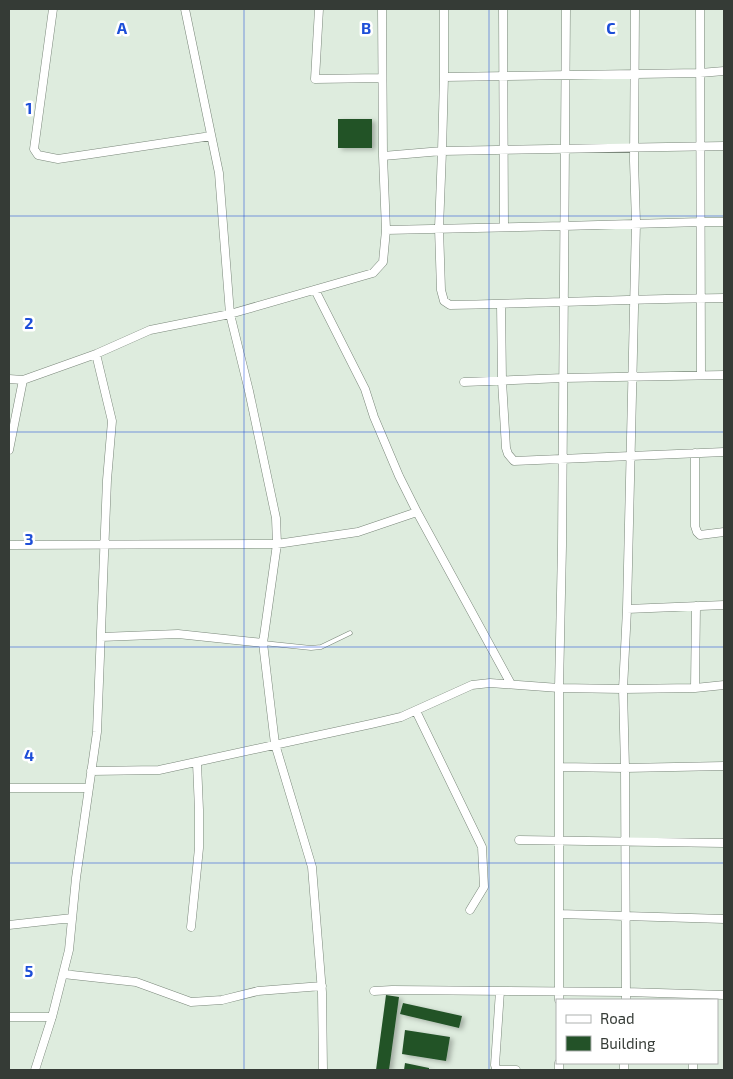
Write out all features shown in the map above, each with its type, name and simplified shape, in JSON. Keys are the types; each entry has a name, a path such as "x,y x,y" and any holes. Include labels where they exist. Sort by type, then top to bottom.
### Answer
{"street":[{"path":"54,9 35,132 34,148 38,155 58,159 212,136"},
{"path":"185,9 219,173 230,314 249,391 276,518 277,544 263,643 275,744 312,867 322,986 323,1070"},
{"path":"319,9 315,79 382,78"},
{"path":"9,379 23,380 96,354 150,330 230,314 373,273 383,262 386,230 383,156 382,9"},
{"path":"444,9 444,77 439,228 441,290 444,301 450,305 724,298"},
{"path":"503,9 504,227"},
{"path":"559,996 559,766 566,9"},
{"path":"626,996 623,689 636,223 634,148 635,9"},
{"path":"700,9 701,375"},
{"path":"444,77 700,74 724,72"},
{"path":"383,156 442,151 724,146"},
{"path":"386,230 724,222"},
{"path":"315,290 365,389 374,417 399,476 511,684"},
{"path":"500,304 506,448 514,461 724,452"},
{"path":"35,1070 52,1017 69,950 76,878 97,732 107,480 112,420 96,354"},
{"path":"464,382 724,375"},
{"path":"9,450 23,380"},
{"path":"695,454 695,526 697,532 700,535 724,532"},
{"path":"9,545 277,544 358,532 417,512"},
{"path":"626,609 724,605"},
{"path":"695,688 696,606"},
{"path":"101,637 178,634 263,643"},
{"path":"91,771 159,770 370,724 401,717 472,685 490,683 560,688 623,689 695,688 724,685"},
{"path":"416,711 482,847 484,887 470,910"},
{"path":"191,927 199,848 200,810 197,762"},
{"path":"559,766 625,768 724,766"},
{"path":"9,788 89,788"},
{"path":"518,840 724,843"},
{"path":"559,914 724,919"},
{"path":"9,925 72,918"},
{"path":"63,974 136,982 191,1002 222,1000 258,991 322,986"},
{"path":"374,991 500,991 559,996 693,997 724,995"},
{"path":"500,991 495,1065 499,1070 516,1070"},
{"path":"9,1017 52,1017"}],"lane":[{"path":"263,643 311,648 322,647 350,634"}],"building":[{"path":"338,119 372,119 372,148 338,148"},
{"path":"386,995 399,997 389,1070 376,1070"},
{"path":"403,1003 462,1016 459,1028 400,1014"},
{"path":"405,1030 450,1037 446,1061 402,1054"},
{"path":"405,1063 429,1068 429,1070 404,1070"}]}
